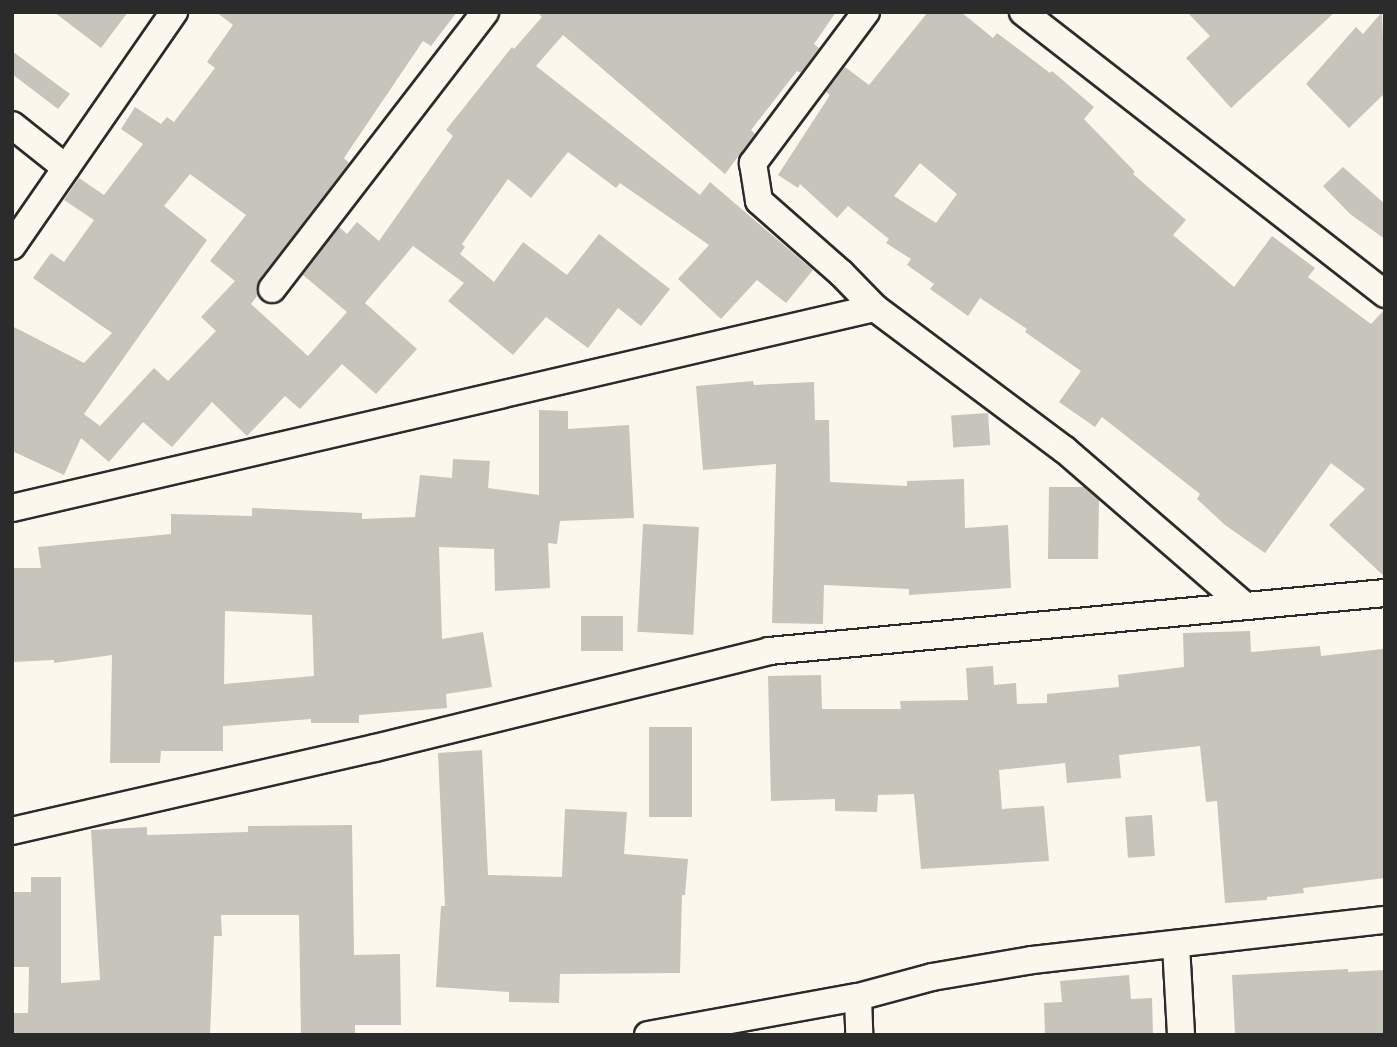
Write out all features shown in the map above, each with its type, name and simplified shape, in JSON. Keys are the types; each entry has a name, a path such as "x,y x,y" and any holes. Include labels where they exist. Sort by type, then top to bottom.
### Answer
{"street":[{"path":"12,246 174,12"},
{"path":"272,289 485,12"},
{"path":"866,12 752,163 759,201 841,273 875,307 1065,450 1244,605"},
{"path":"1023,12 1385,294"},
{"path":"12,125 66,168"},
{"path":"12,508 875,307"},
{"path":"12,831 375,748 769,651 1385,593"},
{"path":"649,1035 858,997 932,977 1032,960 1385,920"},
{"path":"1176,945 1181,1035"},
{"path":"858,997 859,1035"}],"building":[{"path":"54,12 128,12 101,48"},
{"path":"216,12 457,12 431,46 423,41 344,158 349,163 259,280 258,295 251,304 308,356 347,312 303,275 339,227 347,234 357,222 379,241 453,136 446,130 512,47 514,49 542,17 537,12 836,12 814,44 819,48 801,73 797,71 751,130 755,134 725,174 563,35 536,66 700,195 710,182 813,270 786,303 757,280 721,319 678,279 709,245 620,183 616,188 568,152 531,198 508,179 462,244 465,247 460,254 494,282 523,242 567,275 599,234 670,289 641,326 618,308 588,348 546,317 513,355 448,301 464,283 413,246 365,303 417,349 376,394 342,364 300,409 285,396 247,436 212,402 172,447 143,422 109,462 81,438 64,475 12,451 12,326 84,363 112,333 33,278 51,253 64,262 94,220 64,200 79,178 104,195 143,144 121,129 135,107 161,124 167,117 174,122 215,68 207,62 233,25","holes":["190,174 246,215 210,261 235,281 201,317 216,331 168,381 154,368 100,426 84,414 207,240 164,206"]},
{"path":"928,12 961,12 993,38 997,33 1050,73 1052,71 1094,107 1084,119 1135,172 1133,174 1186,220 1173,235 1234,287 1272,236 1315,268 1308,277 1371,324 1385,309 1385,577 1329,525 1365,489 1331,463 1265,553 1225,525 1197,499 1200,494 1102,417 1095,427 1059,402 1081,371 1025,332 1027,329 980,298 968,316 930,289 934,284 907,265 911,259 886,243 889,239 848,206 837,218 800,184 798,188 778,175 830,95 826,92 845,67 869,85","holes":["920,163 957,194 936,223 894,196"]},
{"path":"1187,12 1335,12 1231,108 1186,58 1210,36"},
{"path":"1382,12 1385,93 1349,128 1306,84 1356,27 1363,34"},
{"path":"12,51 70,94 58,109 12,74"},
{"path":"1343,167 1385,204 1385,239 1350,214 1323,186"},
{"path":"753,381 754,385 814,382 815,420 829,420 830,482 907,486 907,481 964,479 965,528 1008,525 1011,588 909,595 909,589 824,585 823,624 772,623 776,464 703,470 696,386"},
{"path":"539,410 568,411 568,429 629,425 634,518 560,521 557,544 548,543 550,588 495,591 494,549 439,547 442,639 483,632 492,687 446,694 447,708 359,715 359,723 311,723 311,719 223,726 223,751 161,751 160,763 110,763 112,655 54,663 54,660 12,662 12,568 41,568 38,547 171,534 171,514 252,516 252,508 362,513 362,519 415,517 420,475 452,478 453,459 490,461 488,488 539,495","holes":["225,611 312,615 314,676 224,684"]},
{"path":"988,413 990,445 953,448 951,416"},
{"path":"1049,487 1084,487 1099,500 1098,559 1048,559"},
{"path":"643,524 699,527 693,635 637,632"},
{"path":"581,616 623,616 623,651 581,651"},
{"path":"1250,631 1251,652 1320,646 1321,656 1383,649 1385,878 1303,888 1304,893 1267,897 1267,900 1225,903 1217,801 1206,802 1200,746 1119,755 1121,778 1067,783 1065,763 999,770 1002,809 1044,806 1049,861 921,869 914,794 878,795 877,812 835,811 835,799 771,801 768,676 821,675 822,709 901,709 900,701 968,700 966,668 993,666 994,685 1016,683 1017,704 1047,703 1047,694 1119,687 1118,675 1184,667 1183,633"},
{"path":"649,727 692,727 692,817 649,817"},
{"path":"482,750 488,875 562,877 565,809 627,812 624,854 688,859 685,895 682,895 680,973 560,974 559,1003 509,1002 509,992 436,987 441,906 445,906 438,753"},
{"path":"1152,815 1155,856 1128,858 1125,817"},
{"path":"352,825 354,955 400,954 401,1025 355,1025 355,1035 301,1035 299,915 221,915 222,936 214,936 210,1035 12,1035 12,1013 28,1013 29,967 12,967 12,892 31,892 31,877 61,877 61,983 100,980 91,830 147,827 147,835 248,832 248,826"},
{"path":"1348,969 1348,972 1385,970 1385,1035 1235,1035 1232,975"},
{"path":"1129,975 1131,999 1152,998 1153,1035 1045,1035 1044,1003 1062,1002 1060,981"}]}
